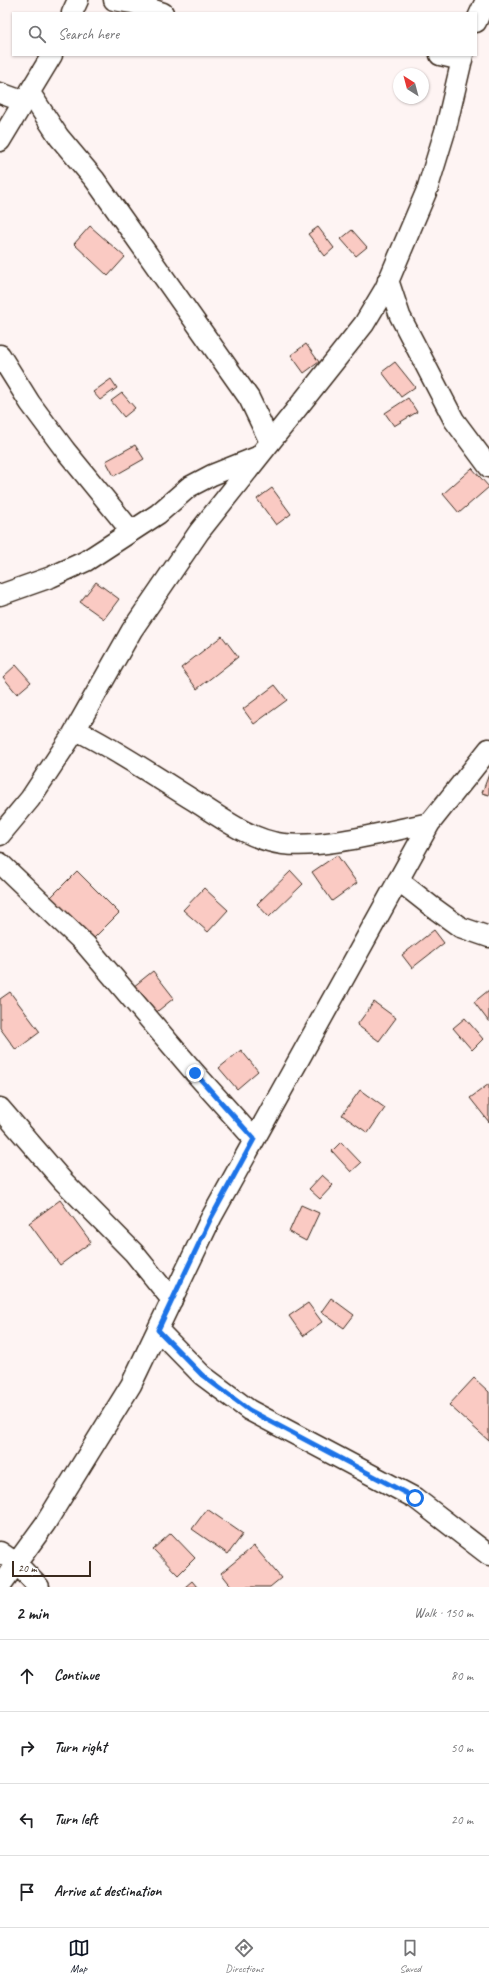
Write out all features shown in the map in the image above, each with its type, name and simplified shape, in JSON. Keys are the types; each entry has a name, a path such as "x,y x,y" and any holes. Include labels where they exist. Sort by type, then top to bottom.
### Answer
{"street":[{"path":"72,12 78,0"},
{"path":"114,0 133,3 160,12"},
{"path":"477,20 486,0"},
{"path":"0,141 51,56"},
{"path":"0,835 30,799 76,730 132,630 199,532 364,324 388,280 428,190 446,128 462,57 451,56"},
{"path":"0,93 28,97 95,180 170,284 249,398 264,449"},
{"path":"388,280 400,316 454,420 489,467"},
{"path":"0,356 30,403 65,450 131,532"},
{"path":"0,595 52,578 86,561 158,514 189,487 264,449"},
{"path":"76,730 110,747 215,814 263,839 283,844 326,844 430,823"},
{"path":"0,1586 45,1524 131,1385 211,1218 430,823 489,749"},
{"path":"0,863 86,945 195,1073 254,1139"},
{"path":"398,880 460,927 489,937"},
{"path":"0,1108 63,1181 134,1253 172,1300"},
{"path":"158,1330 202,1375 249,1410 415,1498 489,1555"},
{"path":"0,1552 16,1563 39,1587"}],"building":[{"path":"90,226 125,257 108,276 74,244"},
{"path":"318,227 334,248 325,256 308,234"},
{"path":"352,230 367,247 356,256 341,239"},
{"path":"306,344 319,362 304,373 291,355"},
{"path":"395,362 415,387 401,397 382,372"},
{"path":"111,379 117,388 100,400 93,392"},
{"path":"122,393 135,408 124,417 111,401"},
{"path":"408,398 417,412 394,426 385,413"},
{"path":"135,445 144,459 114,476 106,461"},
{"path":"472,468 489,487 459,513 443,494"},
{"path":"272,488 291,514 276,525 257,499"},
{"path":"96,582 119,599 104,619 80,602"},
{"path":"222,636 238,657 197,689 181,668"},
{"path":"16,665 31,682 17,694 3,677"},
{"path":"275,685 287,700 254,724 243,709"},
{"path":"489,774 489,795 482,793"},
{"path":"337,855 357,883 332,901 312,872"},
{"path":"77,871 119,913 93,939 51,897"},
{"path":"291,871 303,884 269,917 257,904"},
{"path":"204,888 228,910 208,932 183,910"},
{"path":"434,930 444,943 412,968 402,955"},
{"path":"153,971 174,998 154,1014 133,987"},
{"path":"489,990 489,1022 474,1002"},
{"path":"10,992 40,1032 16,1050 0,1028 0,999"},
{"path":"374,1002 396,1018 379,1041 357,1025"},
{"path":"465,1018 483,1039 472,1050 453,1028"},
{"path":"241,1050 258,1071 237,1089 219,1068"},
{"path":"489,1084 489,1122 470,1098"},
{"path":"360,1090 385,1108 368,1133 342,1115"},
{"path":"341,1142 361,1163 351,1172 332,1151"},
{"path":"322,1175 333,1185 320,1199 309,1189"},
{"path":"60,1200 91,1242 60,1265 29,1223"},
{"path":"301,1205 319,1213 306,1241 289,1232"},
{"path":"331,1298 354,1315 344,1328 321,1312"},
{"path":"308,1303 322,1322 303,1336 289,1316"},
{"path":"474,1378 489,1392 489,1441 449,1405"},
{"path":"207,1509 243,1534 228,1554 192,1529"},
{"path":"171,1533 195,1558 178,1575 153,1549"},
{"path":"254,1546 281,1578 270,1587 232,1587 221,1573"},
{"path":"192,1581 197,1587 185,1587"}],"route":[{"path":"195,1073 254,1139 211,1218 158,1330 202,1375 249,1410 415,1498"}]}
